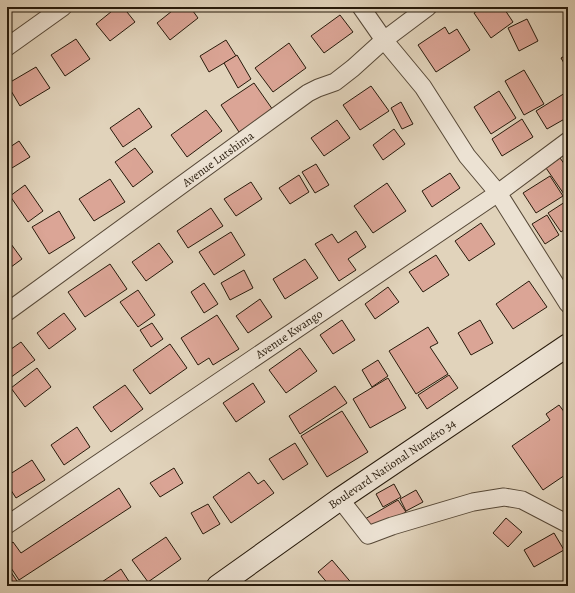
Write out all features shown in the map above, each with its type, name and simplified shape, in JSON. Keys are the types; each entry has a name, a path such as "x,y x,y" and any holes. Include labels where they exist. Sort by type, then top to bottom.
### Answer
{"main road":[{"name":"Boulevard National Numéro 34","path":"218,586 340,499 568,345"}],"street":[{"path":"7,47 63,7"},
{"path":"361,7 384,40 424,87 467,156 498,193 568,304"},
{"name":"Avenue Lutshima","path":"7,312 308,93 335,82 354,68 384,40 428,7"},
{"name":"Avenue Kwango","path":"7,525 498,193 568,141"},
{"path":"340,499 368,535 392,526 472,502 504,497 522,500 568,524"}],"building":[{"path":"117,7 123,7 135,22 110,41 96,24"},
{"path":"177,7 190,7 198,18 170,40 157,23"},
{"path":"483,7 503,7 513,22 491,38 474,13"},
{"path":"340,15 353,32 324,53 311,36"},
{"path":"527,19 538,41 519,51 508,28"},
{"path":"445,27 449,34 457,29 470,50 436,72 418,45"},
{"path":"76,39 90,59 65,76 51,55"},
{"path":"226,40 236,56 209,72 200,56"},
{"path":"289,43 306,68 273,92 255,68"},
{"path":"568,54 568,70 561,58"},
{"path":"237,55 251,79 238,88 224,63"},
{"path":"36,67 50,88 20,106 7,84"},
{"path":"524,70 544,104 524,115 505,81"},
{"path":"254,83 273,110 239,132 221,105"},
{"path":"371,86 389,111 360,130 343,105"},
{"path":"499,91 516,118 491,134 474,107"},
{"path":"565,93 568,98 568,117 547,129 536,111"},
{"path":"401,102 413,124 402,129 391,108"},
{"path":"139,108 152,127 123,147 110,128"},
{"path":"206,110 222,131 187,157 171,135"},
{"path":"522,119 533,137 502,156 492,139"},
{"path":"337,120 350,138 324,156 311,138"},
{"path":"394,129 405,144 383,160 373,145"},
{"path":"19,141 30,157 7,171 7,149"},
{"path":"135,148 153,172 133,187 115,162"},
{"path":"560,158 568,169 568,200 546,168"},
{"path":"316,164 329,185 315,193 302,172"},
{"path":"450,173 460,188 432,207 422,191"},
{"path":"299,175 309,192 290,204 279,188"},
{"path":"550,176 563,196 536,213 523,193"},
{"path":"110,179 125,202 94,221 79,199"},
{"path":"251,182 262,199 236,216 224,199"},
{"path":"387,183 406,211 373,233 354,206"},
{"path":"25,185 43,211 28,222 10,196"},
{"path":"568,200 568,227 561,232 548,213"},
{"path":"211,208 223,226 188,248 177,231"},
{"path":"59,211 75,238 49,254 32,227"},
{"path":"547,215 559,235 545,244 532,224"},
{"path":"481,223 495,244 469,261 455,241"},
{"path":"356,231 366,247 348,259 356,270 339,281 315,244 332,234 338,243"},
{"path":"231,232 245,255 214,275 199,252"},
{"path":"159,243 173,262 146,281 132,262"},
{"path":"11,244 22,259 7,270 7,247"},
{"path":"436,255 449,275 423,292 409,272"},
{"path":"305,259 318,278 285,299 273,279"},
{"path":"110,264 127,289 85,317 68,292"},
{"path":"244,270 253,288 230,300 221,283"},
{"path":"529,281 547,307 513,329 496,304"},
{"path":"204,283 218,304 204,313 191,292"},
{"path":"388,287 399,302 375,319 365,304"},
{"path":"138,290 155,315 138,327 120,302"},
{"path":"260,299 272,317 248,333 236,316"},
{"path":"64,313 76,329 49,349 37,333"},
{"path":"217,315 239,349 213,365 209,358 198,365 181,338"},
{"path":"342,320 355,340 333,354 320,335"},
{"path":"480,320 493,343 471,355 458,333"},
{"path":"152,323 163,339 151,347 140,330"},
{"path":"428,327 438,343 430,347 448,374 416,394 389,351"},
{"path":"21,342 35,360 7,380 7,352"},
{"path":"170,344 187,368 150,394 133,370"},
{"path":"300,348 317,371 286,393 269,370"},
{"path":"378,360 388,376 372,387 362,370"},
{"path":"37,368 51,387 25,407 11,388"},
{"path":"449,375 458,388 427,409 418,395"},
{"path":"388,378 406,408 370,428 353,399"},
{"path":"253,383 265,402 236,422 223,403"},
{"path":"125,385 143,409 111,432 93,407"},
{"path":"335,386 347,403 300,434 289,416"},
{"path":"559,405 568,417 568,454 564,457 568,463 568,473 543,490 512,446 550,420 546,414"},
{"path":"342,411 368,452 327,477 301,436"},
{"path":"77,427 90,447 64,465 51,445"},
{"path":"295,443 308,464 283,480 269,459"},
{"path":"32,460 45,480 16,498 7,484 7,476"},
{"path":"174,468 183,483 160,497 150,483"},
{"path":"249,472 258,484 264,480 274,493 231,523 213,497"},
{"path":"394,484 401,497 383,507 376,494"},
{"path":"119,488 131,507 19,580 7,562 7,546 13,542 21,553"},
{"path":"416,490 423,502 406,511 400,499"},
{"path":"398,500 406,512 372,531 365,519"},
{"path":"208,504 220,524 203,534 191,513"},
{"path":"506,518 522,532 508,547 493,533"},
{"path":"554,533 564,550 534,567 524,550"},
{"path":"166,537 181,559 148,582 132,560"},
{"path":"332,560 354,586 330,586 318,572"},
{"path":"7,566 19,584 16,586 7,586"},
{"path":"121,569 132,586 96,586"}]}
